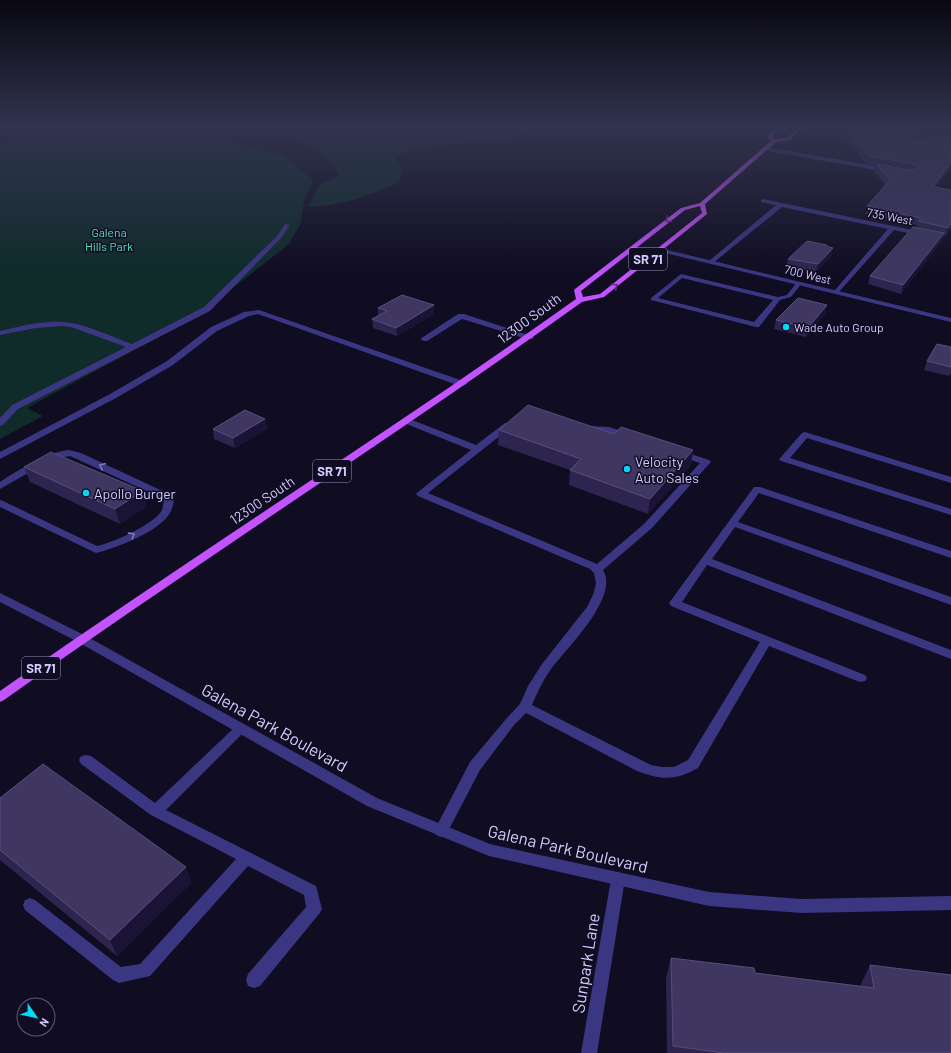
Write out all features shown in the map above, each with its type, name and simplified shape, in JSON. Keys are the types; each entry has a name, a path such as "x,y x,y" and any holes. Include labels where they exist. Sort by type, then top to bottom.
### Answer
{"main road":[{"name":"12300 South","path":"580,300 577,290 683,209 702,204 733,177"},
{"name":"12300 South","path":"0,697 82,639 463,384 580,300 602,296 705,212 702,204"}],"street":[{"name":"735 West","path":"763,201 928,235"},
{"path":"711,262 780,205"},
{"path":"0,423 15,407 206,309 221,296 279,237 287,225"},
{"path":"836,292 892,228"},
{"name":"700 West","path":"659,250 951,320"},
{"path":"778,299 756,325 653,299 681,276 778,299 789,296 799,283"},
{"path":"0,456 113,396 170,363 214,329 248,314 259,312 463,384"},
{"path":"424,339 460,316 530,337"},
{"path":"0,332 47,324 64,324 72,325 132,347"},
{"path":"407,421 477,449"},
{"path":"441,831 475,766 510,722 525,707 535,683 590,613 596,602 602,582 600,573 594,567 421,494 513,421"},
{"path":"576,429 609,430 638,439"},
{"path":"951,480 805,435 784,459 951,512"},
{"path":"597,570 648,526 706,462 668,449"},
{"path":"0,486 34,466 63,453 78,455 166,496 169,502 166,512 154,522 110,547 96,550 0,503"},
{"path":"861,678 675,603 757,490 951,555"},
{"path":"732,523 951,601"},
{"path":"706,561 951,655"},
{"name":"Galena Park Boulevard","path":"0,596 82,639 372,802 489,850 710,899 801,906 951,903"},
{"path":"525,707 642,767 657,773 682,771 693,764 767,640"},
{"path":"156,811 240,729"},
{"path":"86,760 156,811 311,891 314,909 254,980"},
{"path":"30,905 119,975 144,971 247,857"},
{"name":"Sunpark Lane","path":"589,1053 618,879"}],"green space":[{"name":"Galena Hills Park","path":"0,177 310,177 313,180 304,202 300,225 288,245 233,288 209,310 27,408 43,416 0,439"},
{"path":"337,177 400,177 399,182 377,192 332,205 308,207 320,184"}],"building":[{"path":"887,177 940,177 933,187 951,190 951,224 948,228 918,221 921,218 867,206 890,180"},
{"path":"913,227 944,233 903,285 870,276"},
{"path":"807,241 827,245 826,246 833,248 818,264 788,259"},
{"path":"402,295 434,305 396,328 372,319 387,311 378,308"},
{"path":"798,298 827,305 808,328 776,320"},
{"path":"937,344 951,347 951,367 927,361"},
{"name":"Velocity Auto Sales","path":"528,405 614,434 621,427 693,450 650,499 570,470 581,459 499,430"},
{"path":"245,410 265,419 233,438 213,429"},
{"path":"51,452 143,491 115,509 24,467"},
{"path":"43,764 186,867 110,940 0,850 0,798"},
{"path":"671,958 754,968 755,973 874,988 870,965 951,975 951,1053 724,1053 673,1046"}],"place":[{"name":"Wade Auto Group","path":"786,327"},
{"name":"Velocity Auto Sales","path":"627,469"},
{"name":"Apollo Burger","path":"86,493"}]}
